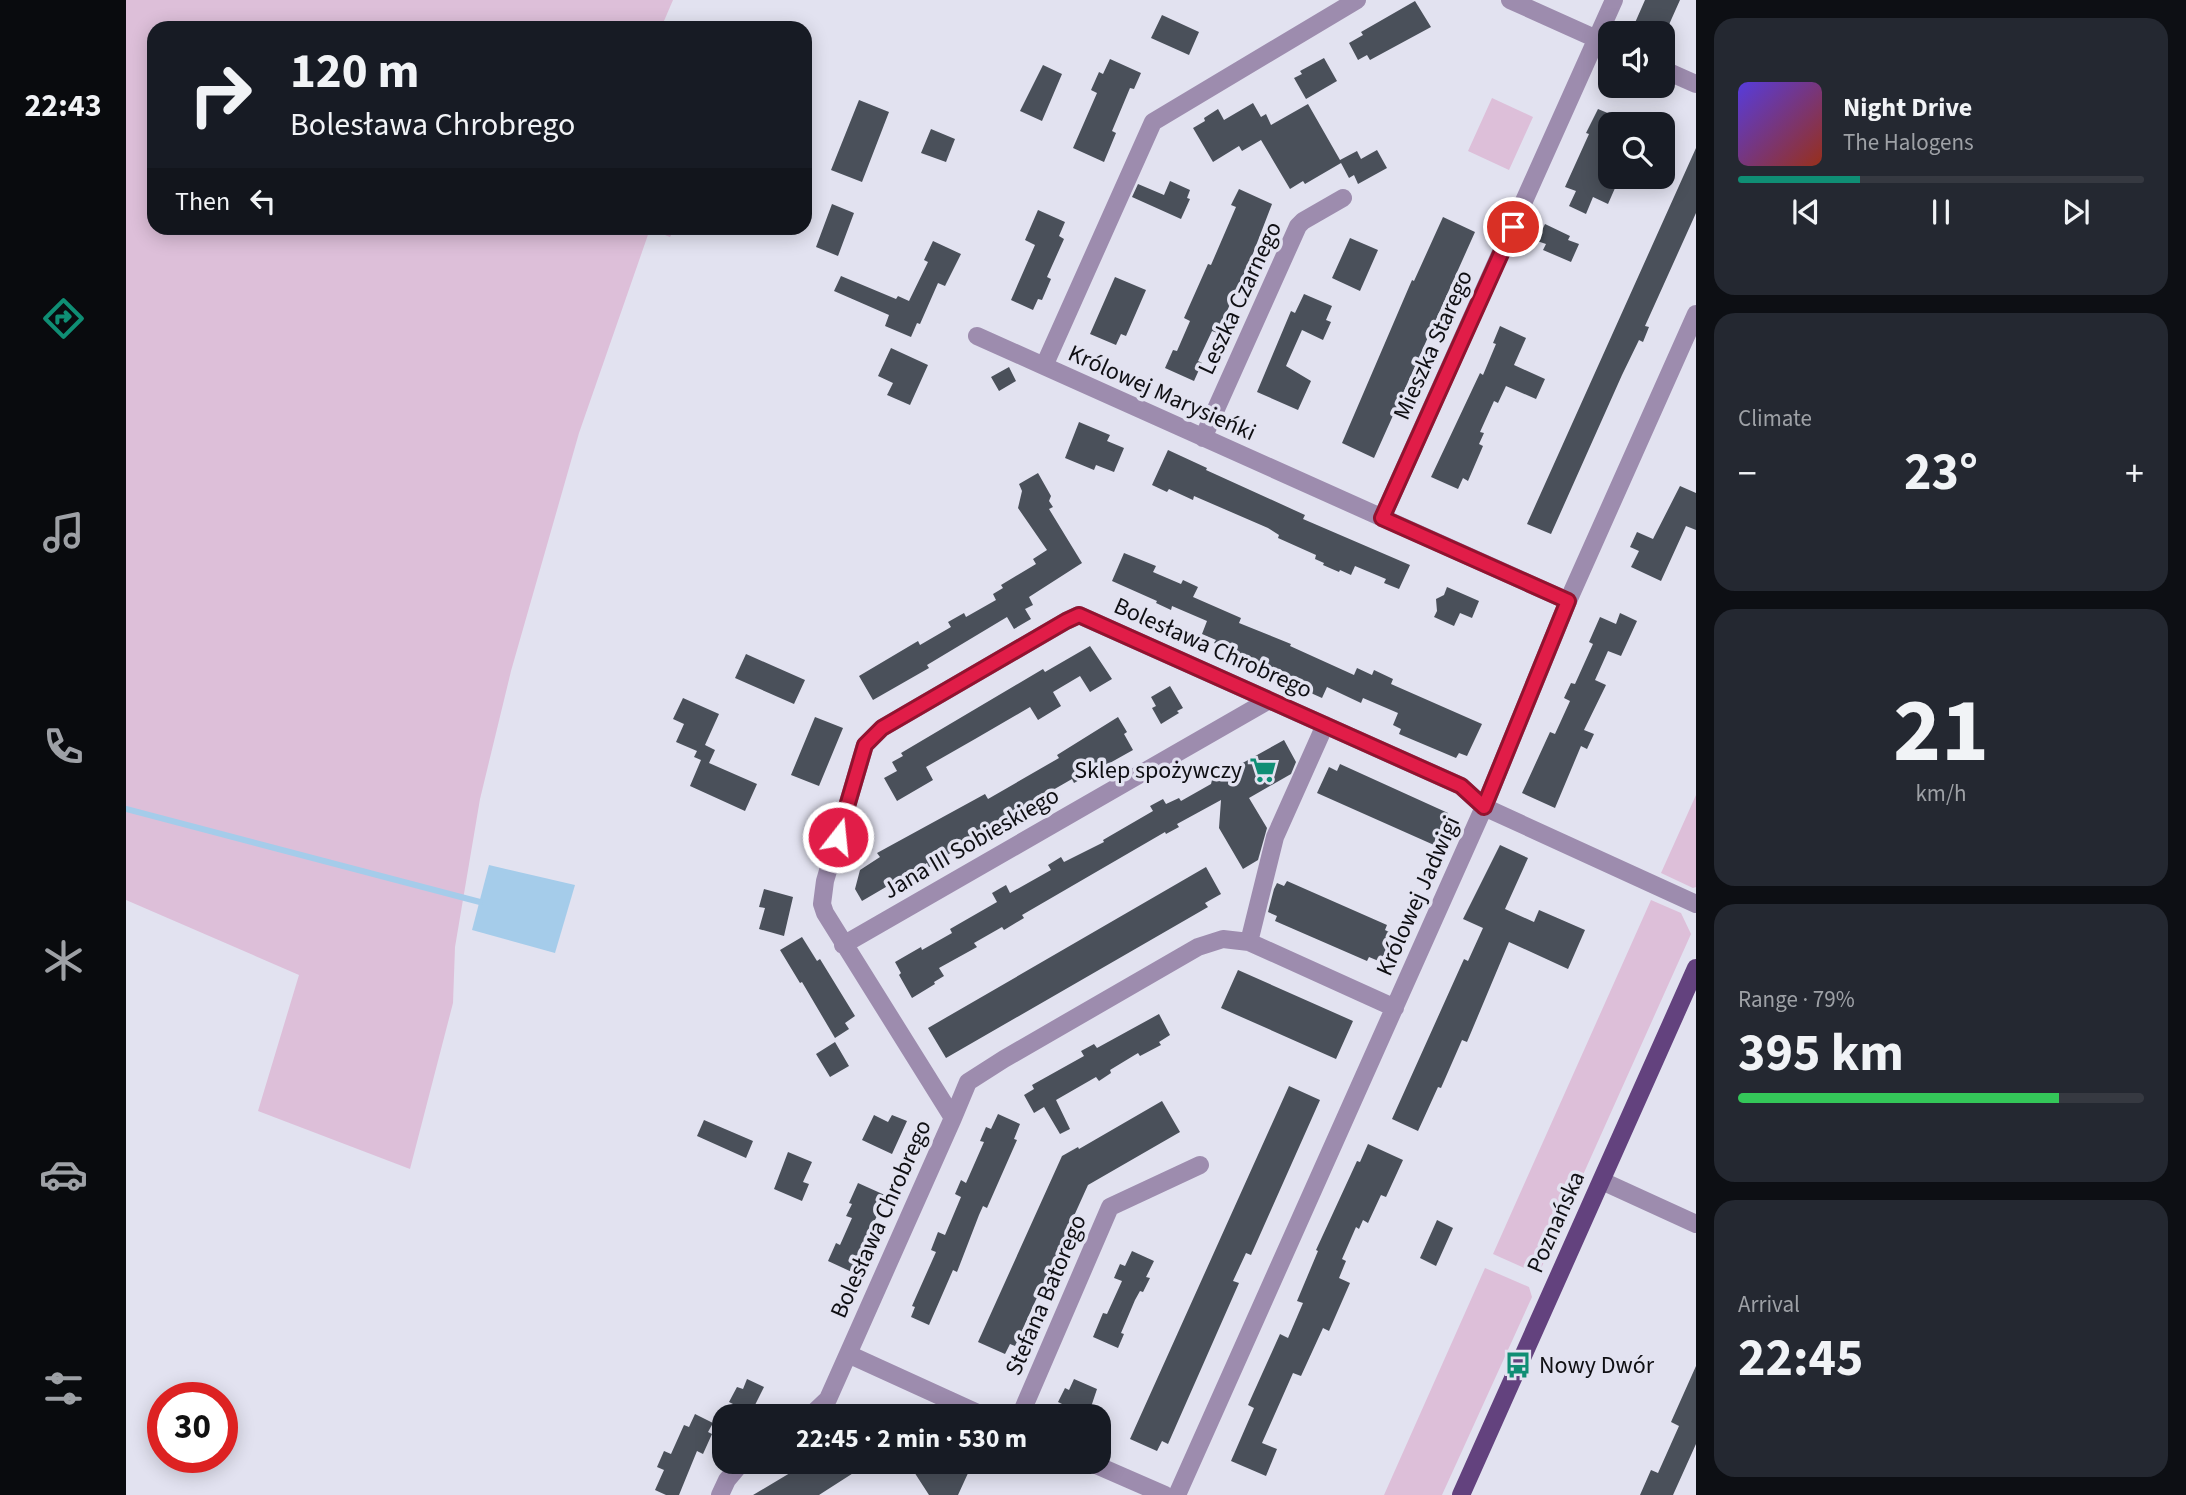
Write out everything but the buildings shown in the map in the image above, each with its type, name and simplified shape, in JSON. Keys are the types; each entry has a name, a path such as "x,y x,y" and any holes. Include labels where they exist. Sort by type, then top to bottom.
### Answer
{"main road":[{"name":"Poznańska","path":"1461,1495 1696,968"}],"street":[{"name":"Królowej Marysieńki","path":"1357,0 1153,122 1044,366 1568,601"},
{"path":"1510,0 1598,40"},
{"name":"Mieszka Starego","path":"1608,21 1614,0"},
{"name":"Mieszka Starego","path":"1382,518 1598,53"},
{"path":"1675,75 1696,84"},
{"name":"Leszka Czarnego","path":"1203,438 1298,226 1343,198"},
{"name":"Królowej Jadwigi","path":"1177,1495 1484,807 1568,601 1696,314"},
{"path":"977,336 1044,366"},
{"name":"Bolesława Chrobrego","path":"823,1404 828,1399 953,1118 844,945 822,904 825,881 865,745 882,728 1066,621 1079,615 1461,786 1484,807 1696,904"},
{"name":"Jana III Sobieskiego","path":"844,945 1269,700"},
{"path":"1248,942 1275,837 1325,725"},
{"path":"953,1118 968,1082 1198,947 1223,939 1248,942 1395,1008"},
{"name":"Stefana Batorego","path":"1025,1404 1110,1207 1200,1165"},
{"path":"1602,1181 1696,1224"},
{"path":"848,1354 958,1404"},
{"path":"1111,1471 1165,1495"},
{"path":"720,1495 732,1474"}],"shaded area":[{"path":"126,0 673,0 664,21 147,21 147,235 648,235 579,433 511,671 480,799 455,947 453,1003 410,1169 258,1111 299,975 126,900"},
{"path":"1492,98 1533,117 1509,170 1468,151"},
{"path":"1696,795 1696,887 1693,888 1661,873"},
{"path":"1651,900 1681,913 1691,934 1539,1273 1531,1271 1493,1254"},
{"path":"1485,1268 1529,1287 1532,1297 1442,1495 1384,1495"}],"water":[{"path":"489,865 575,885 555,953 472,930"}],"waterway":[{"path":"126,809 480,902"}],"place":[{"name":"Sklep spożywczy","path":"1263,770"},
{"name":"Nowy Dwór","path":"1518,1365"}],"route":[{"path":"838,837 865,745 873,736 882,728 1079,615 1461,786 1484,807 1568,601 1382,518 1513,227"}]}
